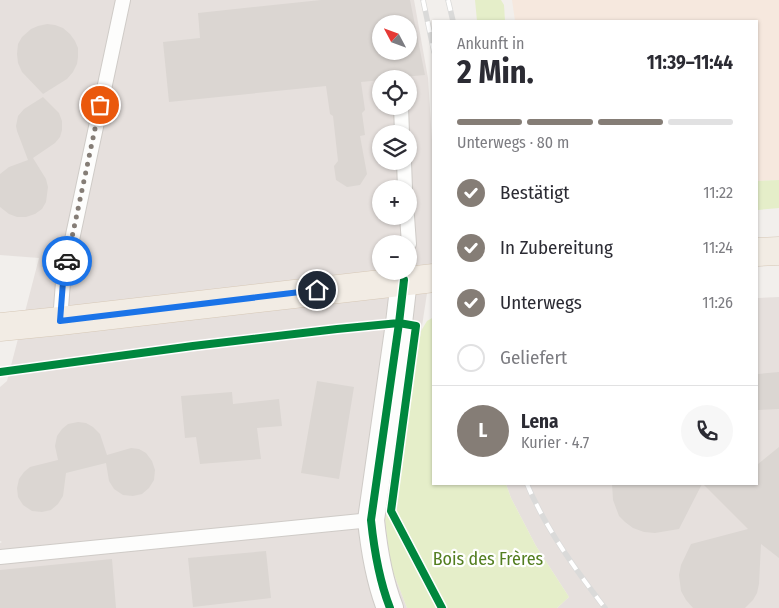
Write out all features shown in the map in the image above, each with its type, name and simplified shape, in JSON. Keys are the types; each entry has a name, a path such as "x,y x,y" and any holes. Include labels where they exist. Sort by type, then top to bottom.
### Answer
{"main road":[{"path":"758,252 779,251"},
{"path":"417,279 432,278"},
{"path":"0,327 404,280"}],"street":[{"path":"390,608 374,548 371,520 404,280"}],"lane":[{"path":"60,321 63,282 123,0"},
{"path":"0,557 371,520"}],"shaded area":[{"path":"0,0 414,0 417,15 372,15 372,60 418,60 418,22 428,78 432,141 432,261 399,475 385,519 390,564 407,608 0,608 0,543 2,542 0,541 0,387 7,381 39,258 0,255"},
{"path":"512,0 779,0 779,180 758,181 758,20 515,20"},
{"path":"779,297 779,608 557,608 569,597 536,546 511,498 506,485 758,485 758,298"}],"green space":[{"path":"475,0 501,0 504,5 505,20 477,20"},
{"path":"779,180 779,208 758,210 758,181"},
{"name":"Bois des Frères","path":"432,318 432,485 506,485 511,498 536,546 569,597 557,608 407,608 390,564 385,519 399,475 421,331 427,321"}],"building":[{"path":"321,0 410,0 413,15 372,15 372,60 418,60 418,40 425,75 417,76 417,70 372,70 372,81 361,82 365,110 362,113 365,135 360,136 367,174 360,185 347,187 336,180 334,166 338,161 333,116 330,114 326,86 169,102 163,42 200,38 198,13"},
{"path":"47,24 63,28 70,34 78,48 78,57 73,72 67,79 43,94 22,72 17,54 18,44 22,37 31,29"},
{"path":"43,97 59,113 62,121 62,130 60,137 55,143 33,158 46,179 48,187 46,202 42,209 35,214 17,217 0,207 0,174 9,167 28,160 17,131 18,116 24,109"},
{"path":"779,372 779,409 758,410 758,374"},
{"path":"317,381 354,387 339,479 301,473"},
{"path":"232,392 233,404 279,399 282,426 257,428 261,459 200,464 196,437 185,438 181,396"},
{"path":"86,423 100,434 107,455 131,448 139,449 146,453 152,461 155,470 154,480 142,494 133,496 123,495 114,489 109,481 106,463 66,473 63,496 58,504 51,510 42,512 32,511 23,505 18,497 19,479 30,467 58,460 55,446 57,436 68,424"},
{"path":"779,447 779,558 761,544 757,593 745,608 693,608 681,591 679,575 681,565 691,544 748,529 704,485 758,485 758,464"},
{"path":"612,485 701,485 679,529 655,533 633,528 619,516 613,500"},
{"path":"266,551 271,598 193,607 188,558"},
{"path":"112,559 116,608 0,608 0,570"}],"railway":[{"path":"423,0 432,43"},
{"path":"448,0 453,20"},
{"path":"527,485 543,517 562,548 605,608"}],"cycle path":[{"path":"390,608 378,564 371,520 404,280"},
{"path":"0,372 337,329 399,323 416,326 391,511 442,608"}],"way so far":[{"path":"67,261 100,105"}],"route":[{"path":"67,261 63,282 60,321 317,290"}]}
